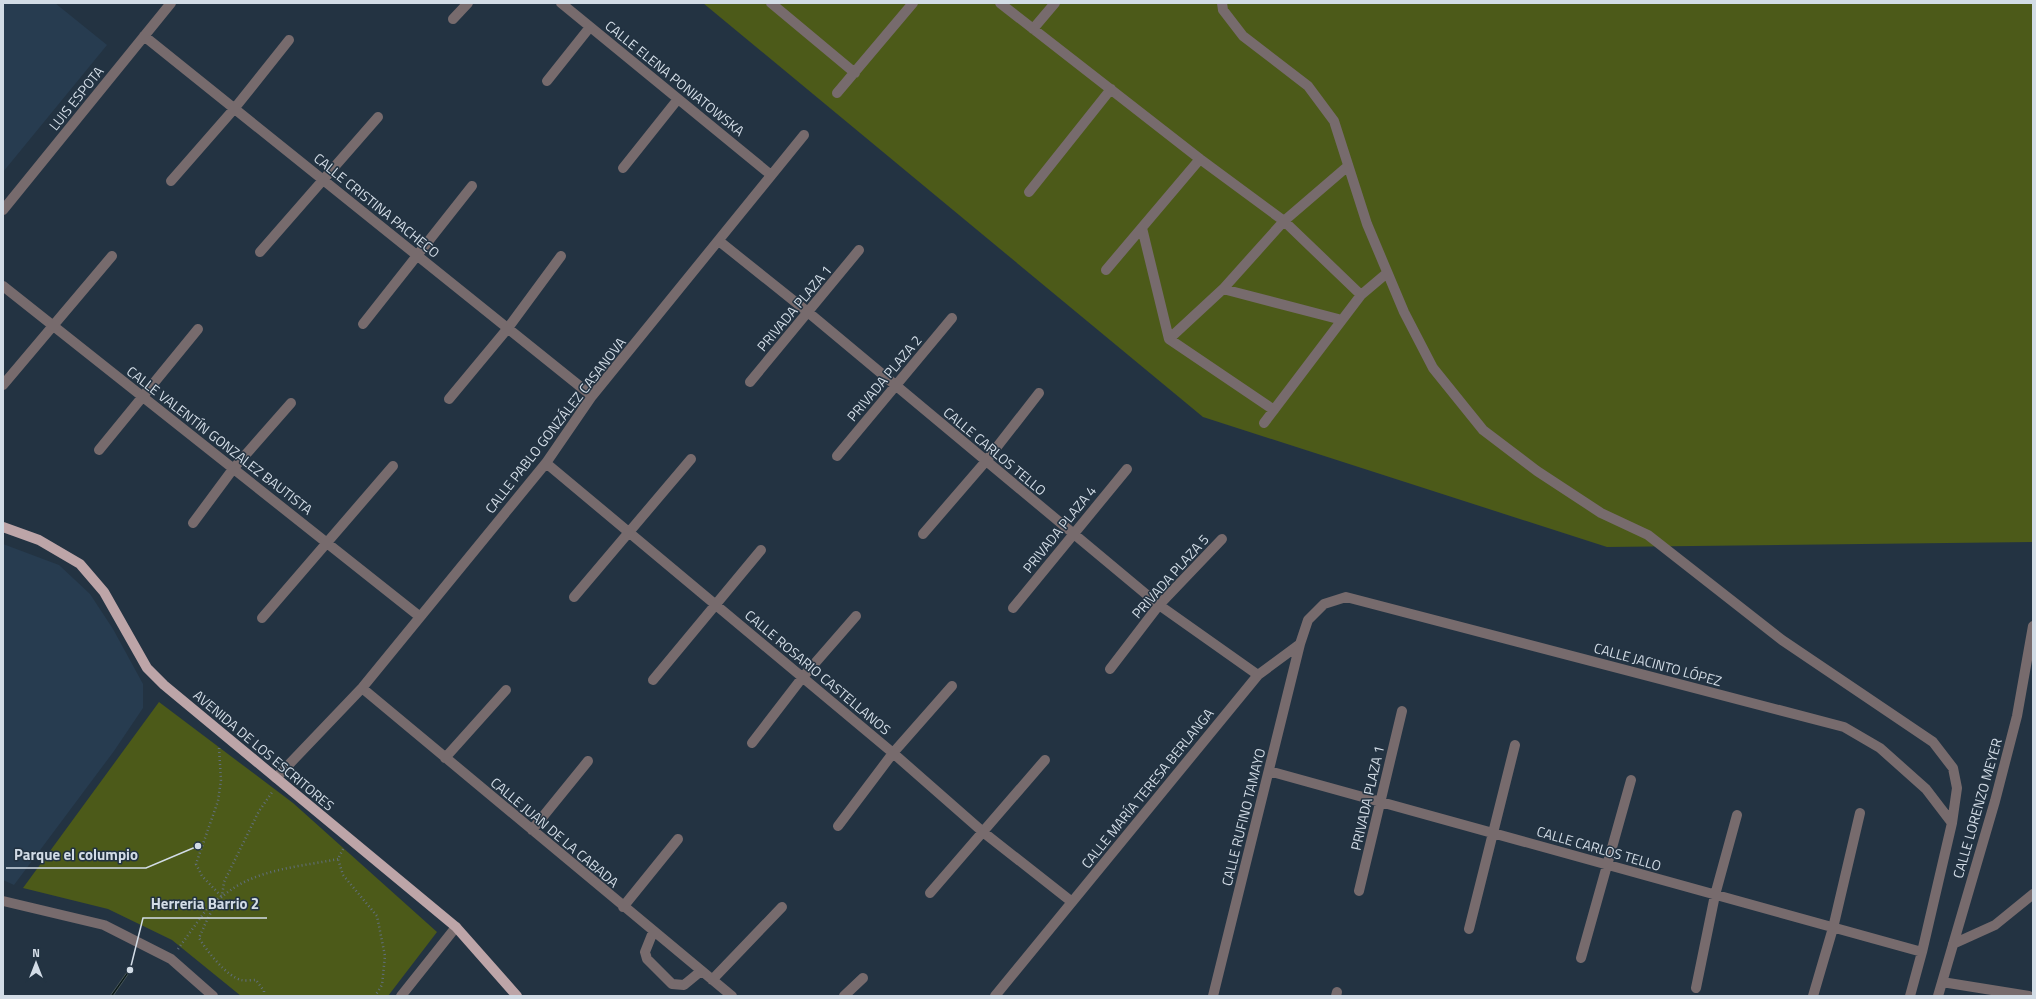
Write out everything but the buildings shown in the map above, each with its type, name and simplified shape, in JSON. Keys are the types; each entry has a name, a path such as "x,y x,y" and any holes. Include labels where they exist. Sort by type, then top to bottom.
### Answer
{"main road":[{"name":"AVENIDA DE LOS ESCRITORES","path":"3,526 39,540 80,564 104,592 147,668 164,685 456,927 517,996"}],"street":[{"name":"LUIS ESPOTA","path":"3,210 171,3"},
{"path":"453,20 468,3"},
{"name":"CALLE ELENA PONIATOWSKA","path":"561,3 771,174"},
{"path":"771,3 855,73"},
{"path":"837,93 913,3"},
{"path":"1000,3 1200,159 1284,221 1361,295"},
{"path":"1033,29 1055,3"},
{"path":"1222,3 1223,10 1242,36 1308,86 1334,121 1367,224 1404,312 1433,368 1482,430 1536,471 1601,514 1648,535 1782,640 1933,742 1953,768 1957,788 1952,823 1922,952 1910,996"},
{"path":"547,81 590,27"},
{"name":"CALLE CRISTINA PACHECO","path":"144,36 592,396"},
{"path":"171,181 234,109 289,40"},
{"path":"1029,192 1111,89"},
{"path":"623,168 678,99"},
{"path":"260,252 378,117"},
{"name":"CALLE PABLO GONZÁLEZ CASANOVA","path":"278,779 362,688 419,616 546,463 592,396 804,135"},
{"path":"1106,270 1200,159"},
{"path":"1169,339 1223,289 1284,221 1348,166"},
{"path":"363,324 472,186"},
{"path":"1142,228 1169,339 1274,410"},
{"name":"CALLE CARLOS TELLO","path":"719,241 809,313 1159,605 1258,676"},
{"name":"PRIVADA PLAZA 1","path":"750,382 809,313 859,250"},
{"path":"3,385 112,256"},
{"path":"449,399 508,328 561,256"},
{"path":"1264,423 1361,295 1387,273"},
{"name":"CALLE VALENTÍN GONZALEZ BAUTISTA","path":"3,286 419,616"},
{"path":"1223,289 1342,320"},
{"name":"PRIVADA PLAZA 2","path":"837,456 952,318"},
{"path":"99,450 198,329"},
{"path":"922,534 986,460 1039,393"},
{"path":"193,523 233,469 291,403"},
{"path":"574,597 691,459"},
{"name":"CALLE ROSARIO CASTELLANOS","path":"546,463 714,605 893,753 984,832 1072,902"},
{"path":"262,618 393,466"},
{"name":"PRIVADA PLAZA 4","path":"1013,608 1072,533 1127,469"},
{"name":"PRIVADA PLAZA 5","path":"1110,669 1159,605 1222,539"},
{"path":"653,680 761,550"},
{"name":"CALLE JACINTO LÓPEZ","path":"1300,644 1308,620 1324,604 1346,597 1844,727 1880,748 1926,789 1952,823"},
{"path":"752,743 802,678 856,616"},
{"name":"CALLE LORENZO MEYER","path":"1938,996 1995,801 2017,716 2033,626"},
{"name":"CALLE MARÍA TERESA BERLANGA","path":"995,996 1258,676 1300,644"},
{"name":"CALLE RUFINO TAMAYO","path":"1214,996 1300,644"},
{"path":"838,826 893,753 952,686"},
{"name":"CALLE JUAN DE LA CABADA","path":"362,688 653,932 732,996"},
{"path":"445,758 506,690"},
{"name":"PRIVADA PLAZA 1","path":"1359,891 1402,711"},
{"path":"1469,929 1515,745"},
{"path":"930,893 1045,760"},
{"path":"532,830 588,762"},
{"name":"CALLE CARLOS TELLO","path":"1269,771 1922,952"},
{"path":"1581,958 1606,864 1631,780"},
{"path":"1813,996 1833,928 1860,813"},
{"path":"1696,988 1715,895 1737,815"},
{"path":"623,906 678,839"},
{"path":"1953,944 1995,925 2033,894"},
{"path":"3,901 104,925 171,960 212,996"},
{"path":"712,980 782,907"},
{"path":"401,996 456,927"},
{"path":"653,932 645,952 646,959 672,984 684,985 701,971"},
{"path":"844,996 864,978"},
{"path":"1942,982 2029,996"}],"path":[{"path":"218,730 221,780 218,801 196,864 202,876 222,896"},
{"path":"264,996 264,991 256,980 241,980 228,972 207,950 199,938 222,896 224,882 259,811 278,779"},
{"path":"348,839 338,859 343,875 377,916 385,956 382,985 375,996"},
{"path":"171,960 209,906 251,878 289,867 338,859"}],"shaded area":[{"path":"3,3 55,3 107,45 3,172"},
{"path":"3,544 59,565 90,594 113,629 143,684 143,708 114,751 14,885 3,880"},
{"path":"130,968 131,970 113,996 110,996"}],"green space":[{"path":"703,3 2033,3 2033,542 1607,547 1203,417"},
{"path":"159,702 293,803 437,932 388,996 241,996 172,940 108,909 23,888"}],"place":[{"name":"Parque el columpio","path":"198,846"},
{"name":"Herreria Barrio 2","path":"130,970"}]}
